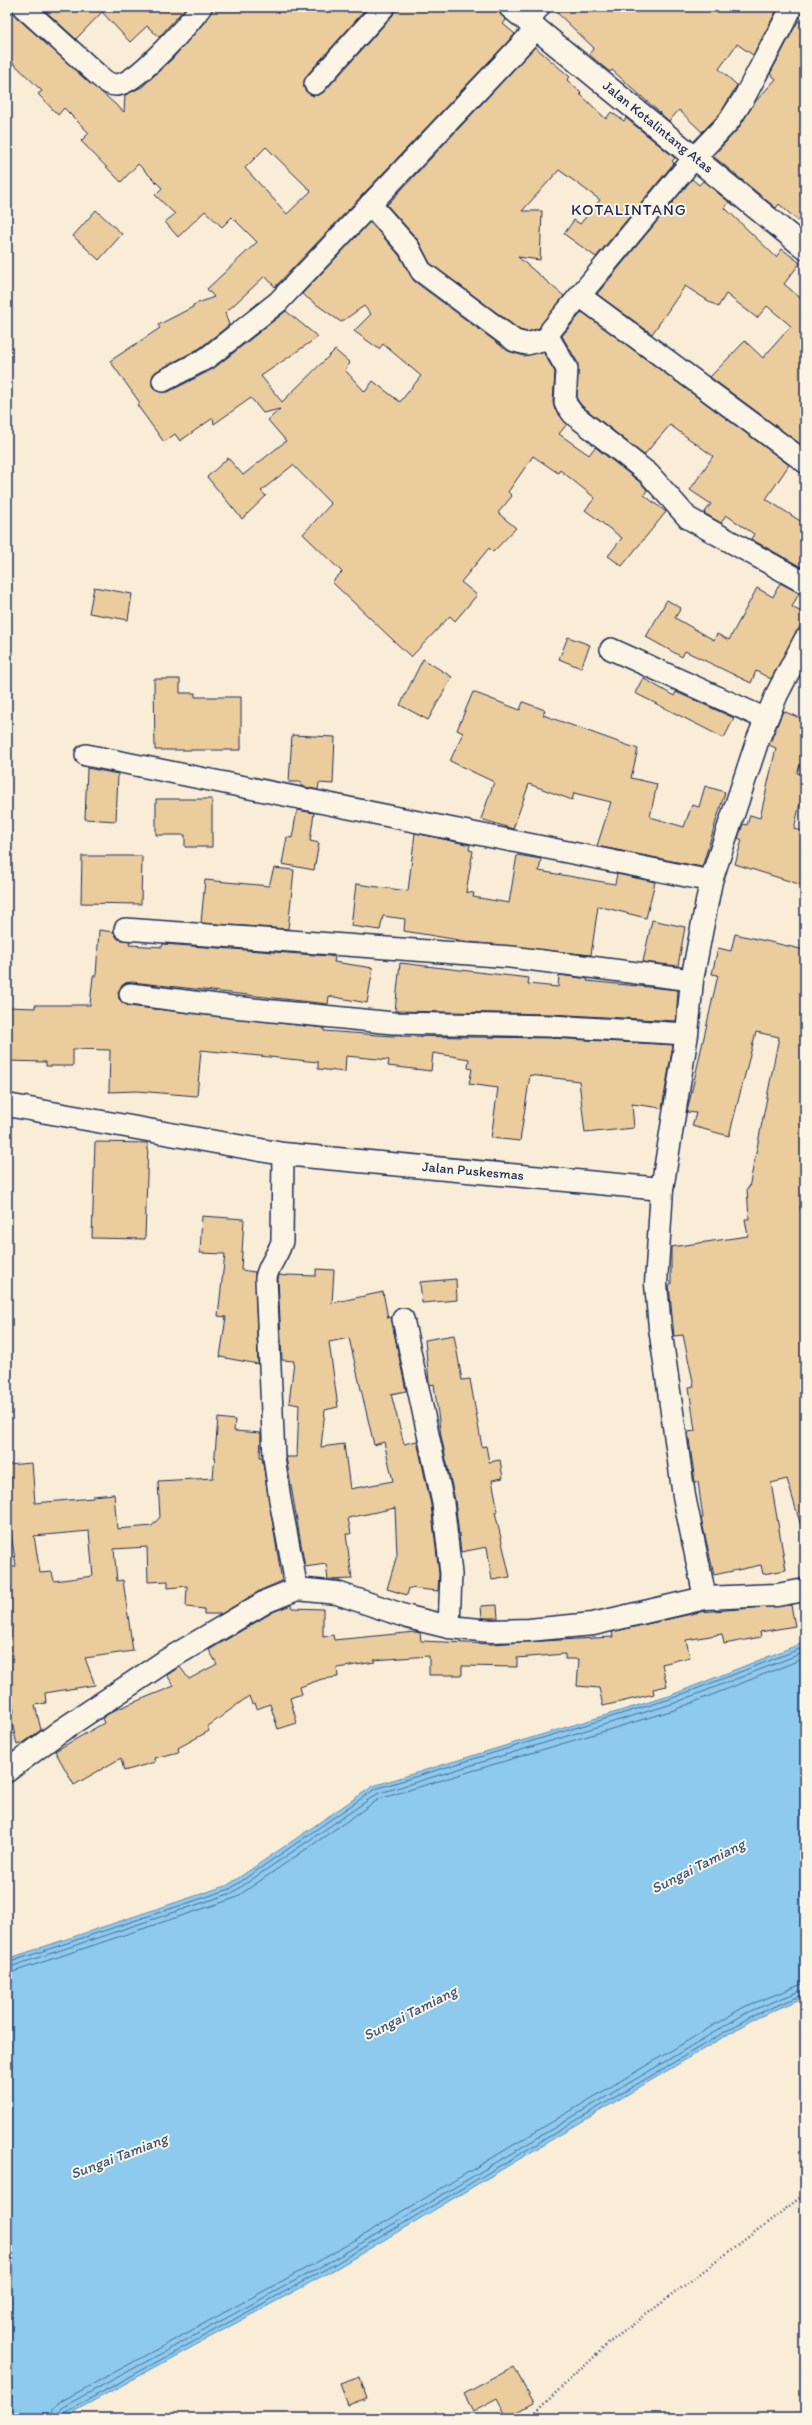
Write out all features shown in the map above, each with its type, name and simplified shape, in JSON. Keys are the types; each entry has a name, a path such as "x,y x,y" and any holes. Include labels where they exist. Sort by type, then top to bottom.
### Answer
{"street":[{"path":"23,7 99,76 113,85 121,84 133,78 173,40 201,7"},
{"path":"315,84 384,7"},
{"name":"Jalan Kotalintang Atas","path":"510,7 535,19 695,157 805,248"},
{"path":"792,7 744,98 729,121 695,157 551,330 549,338 567,369 565,403 573,414 649,474 688,518 805,583"},
{"path":"163,381 207,358 278,302 370,204 535,19"},
{"path":"370,204 409,248 421,271 515,341 527,344 549,338"},
{"path":"580,296 805,462"},
{"path":"705,1598 684,1496 660,1328 656,1284 662,1190 687,1034 692,980 710,881 766,719 805,640"},
{"path":"611,649 766,719"},
{"path":"86,755 710,881"},
{"path":"125,929 511,957 692,980"},
{"path":"130,994 233,1007 393,1023 551,1026 687,1034"},
{"name":"Jalan Puskesmas","path":"7,1105 283,1154 662,1190"},
{"path":"283,1154 282,1241 280,1250 267,1271 266,1283 274,1457 280,1500 297,1589"},
{"path":"403,1319 443,1504 451,1574 449,1627"},
{"path":"7,1771 59,1732 167,1660 267,1601 297,1589 337,1593 357,1598 408,1617 449,1627 470,1630 529,1630 594,1624 705,1598 777,1595 805,1590"}],"path":[{"path":"529,2418 610,2342 805,2194"}],"water":[{"name":"Sungai Tamiang","path":"805,1642 805,1997 752,2020 337,2268 62,2418 7,2418 7,1959 228,1885 373,1786 669,1696"}],"building":[{"path":"7,7 11,7 15,16 124,112 125,95 142,87 172,59 204,23 213,7 362,7 365,10 306,76 304,88 313,96 324,92 393,15 396,7 495,7 506,20 503,24 515,34 275,287 265,276 225,313 229,325 200,348 157,371 153,375 152,386 157,391 168,392 213,369 286,311 318,337 261,376 282,402 335,350 350,363 345,370 365,392 373,381 400,402 421,376 383,344 379,349 354,331 371,314 364,306 341,322 302,294 370,222 399,255 414,281 508,351 524,356 543,352 555,372 553,402 555,410 567,424 559,434 589,455 595,447 641,483 647,490 644,495 666,512 622,566 608,556 622,538 585,510 595,498 560,470 558,473 533,456 508,492 512,496 498,513 516,528 493,552 489,548 461,582 477,595 455,621 450,616 411,657 332,582 342,572 303,534 331,504 293,465 261,491 266,496 242,519 207,477 228,458 243,475 286,441 268,420 280,409 263,413 251,398 214,424 213,418 180,441 175,434 164,442 137,405 140,403 110,361 160,328 158,325 193,307 193,305 214,297 207,289 257,242 232,217 222,227 205,211 178,237 165,222 175,214 155,195 162,188 138,164 121,182 81,141 89,133 64,108 58,115 38,94 42,91 7,57","holes":["266,147 311,191 287,214 245,168"]},
{"path":"41,7 186,7 159,37 147,26 130,42 102,12 76,39"},
{"path":"551,7 778,8 753,55 737,44 719,69 737,85 720,114 702,132 679,110 669,121 612,70 610,72 600,64 589,54 594,48"},
{"path":"798,21 805,25 805,227 779,204 776,208 713,156 738,129 755,102 776,79 770,74"},
{"path":"535,47 570,77 567,80 606,119 611,112 624,121 626,118 675,158 672,161 674,163 596,257 564,234 574,220 580,224 600,200 559,170 522,211 542,211 540,260 518,257 564,296 539,328 527,332 520,330 430,263 418,240 387,205"},
{"path":"692,179 699,185 703,181 729,202 725,208 776,257 782,249 800,263 784,284 805,302 805,443 803,446 710,377 745,341 763,358 791,326 767,306 757,318 726,294 718,307 685,286 652,334 597,294"},
{"path":"96,210 122,234 99,260 73,236"},
{"path":"582,312 789,465 766,499 805,524 805,569 751,539 754,534 726,515 721,523 704,513 711,504 690,490 713,456 670,425 644,455 582,406 577,399 578,363 562,336"},
{"path":"780,583 799,593 792,607 805,614 805,617 771,679 756,671 751,683 685,651 682,657 646,637 667,600 681,608 675,618 714,640 717,634 729,640 757,588 773,597"},
{"path":"94,587 132,594 128,620 89,613"},
{"path":"568,637 590,645 581,668 559,659"},
{"path":"423,659 452,677 428,720 400,705"},
{"path":"643,678 674,696 676,692 734,718 724,738 635,693"},
{"path":"154,679 180,679 180,693 195,693 195,697 241,697 241,750 155,750"},
{"path":"473,692 520,710 523,702 545,710 543,715 638,749 631,778 657,784 650,817 684,827 692,805 699,807 705,786 725,792 702,867 597,846 611,802 574,793 572,800 529,784 513,829 481,819 494,782 450,761 463,733 457,730"},
{"path":"783,711 805,720 805,753 797,773 805,774 805,782 794,829 805,832 805,875 802,885 735,864 742,840 738,838 743,824 747,825 750,815 760,818 776,748 769,745"},
{"path":"292,735 335,737 333,784 319,783 318,790 301,786 301,782 289,782"},
{"path":"87,768 118,774 116,821 85,819"},
{"path":"156,799 212,799 212,847 185,847 185,835 156,835"},
{"path":"297,810 314,813 310,841 319,843 314,870 282,864 287,837 292,838"},
{"path":"415,833 470,845 469,850 473,851 466,892 474,893 473,897 509,903 517,855 541,859 539,871 615,884 617,874 655,882 646,918 598,906 591,955 477,943 404,931 405,919 383,916 380,930 351,926 356,884 408,891"},
{"path":"82,856 142,856 141,904 81,903"},
{"path":"274,868 294,870 288,929 201,923 205,880 269,886"},
{"path":"652,920 685,927 678,966 643,962"},
{"path":"99,930 114,932 118,939 130,941 129,945 162,947 163,944 329,956 335,957 334,962 373,968 367,1003 329,996 328,1004 132,982 125,983 118,992 119,999 128,1006 324,1028 324,1031 392,1036 551,1038 673,1045 662,1108 632,1104 634,1128 585,1133 579,1081 530,1075 520,1141 491,1138 498,1088 469,1084 472,1069 468,1068 469,1059 433,1053 431,1071 388,1066 389,1060 346,1056 345,1072 318,1069 318,1062 201,1050 197,1096 137,1091 109,1092 110,1050 73,1049 73,1066 46,1066 46,1062 7,1061 7,1007 35,1008 35,1005 90,1005 93,976 96,976"},
{"path":"735,934 805,950 805,1206 800,1206 805,1235 805,1525 801,1526 787,1479 771,1483 786,1570 763,1574 761,1565 714,1575 701,1518 703,1518 698,1482 695,1482 688,1432 695,1431 689,1387 694,1386 683,1335 674,1336 669,1285 671,1284 671,1247 748,1236 745,1219 749,1219 747,1188 749,1188 779,1037 756,1032 729,1136 692,1126 696,1113 687,1112 718,975 712,974 718,948 731,951"},
{"path":"400,963 529,978 528,984 558,987 559,975 588,979 587,981 678,990 676,1021 551,1014 395,1011"},
{"path":"95,1142 148,1143 145,1239 92,1238"},
{"path":"202,1216 244,1219 241,1270 255,1272 258,1364 220,1357 226,1317 218,1316 225,1254 200,1253"},
{"path":"316,1269 334,1270 332,1303 383,1292 388,1318 391,1317 406,1391 391,1394 404,1444 417,1441 431,1505 439,1574 438,1591 409,1588 407,1595 387,1589 397,1555 395,1508 348,1518 351,1534 346,1534 352,1579 328,1580 326,1564 305,1567 286,1457 297,1457 299,1405 289,1403 294,1361 282,1360 278,1279 279,1275 316,1276","holes":["349,1338 374,1445 384,1442 393,1481 350,1489 344,1444 321,1447 325,1410 338,1407 329,1342"]},
{"path":"456,1279 457,1300 422,1303 420,1282"},
{"path":"454,1335 462,1380 470,1379 482,1447 486,1446 489,1462 500,1460 503,1478 492,1480 498,1511 495,1512 510,1577 492,1580 487,1547 461,1552 455,1500 441,1436 434,1384 430,1385 429,1381 425,1340"},
{"path":"218,1418 235,1420 234,1431 261,1433 260,1457 262,1457 282,1581 261,1590 221,1614 204,1614 204,1609 186,1607 187,1586 168,1588 168,1581 148,1582 147,1547 114,1549 117,1581 123,1580 133,1651 85,1658 95,1685 45,1693 46,1703 35,1705 41,1730 23,1743 17,1745 10,1713 14,1712 7,1669 7,1568 16,1566 7,1508 7,1465 32,1463 35,1503 93,1498 93,1496 114,1494 117,1529 152,1526 160,1517 158,1481 213,1478","holes":["89,1531 93,1576 54,1581 52,1572 40,1573 34,1536"]},
{"path":"291,1605 292,1608 323,1609 323,1637 333,1635 334,1640 416,1632 420,1633 421,1641 491,1644 613,1637 612,1632 700,1612 791,1605 795,1626 760,1632 761,1637 724,1644 722,1634 686,1640 690,1657 662,1664 667,1686 653,1689 654,1694 603,1706 599,1688 577,1686 579,1659 565,1659 565,1654 517,1658 517,1667 462,1666 462,1675 429,1675 429,1656 374,1660 375,1662 337,1668 338,1677 322,1679 300,1687 302,1694 290,1698 297,1723 278,1729 270,1704 257,1709 255,1703 252,1704 249,1696 207,1727 209,1731 178,1748 179,1752 154,1758 155,1762 124,1771 121,1758 74,1785 55,1751 104,1723 102,1718 115,1710 174,1686 167,1675 180,1667 189,1679 217,1664 209,1650 273,1612"},
{"path":"497,1605 498,1618 482,1618 481,1606"},
{"path":"514,2367 533,2403 507,2417 497,2398 473,2411 464,2394"},
{"path":"360,2377 367,2398 348,2405 340,2384"}],"district":[{"name":"KOTALINTANG","path":"629,209"}]}
